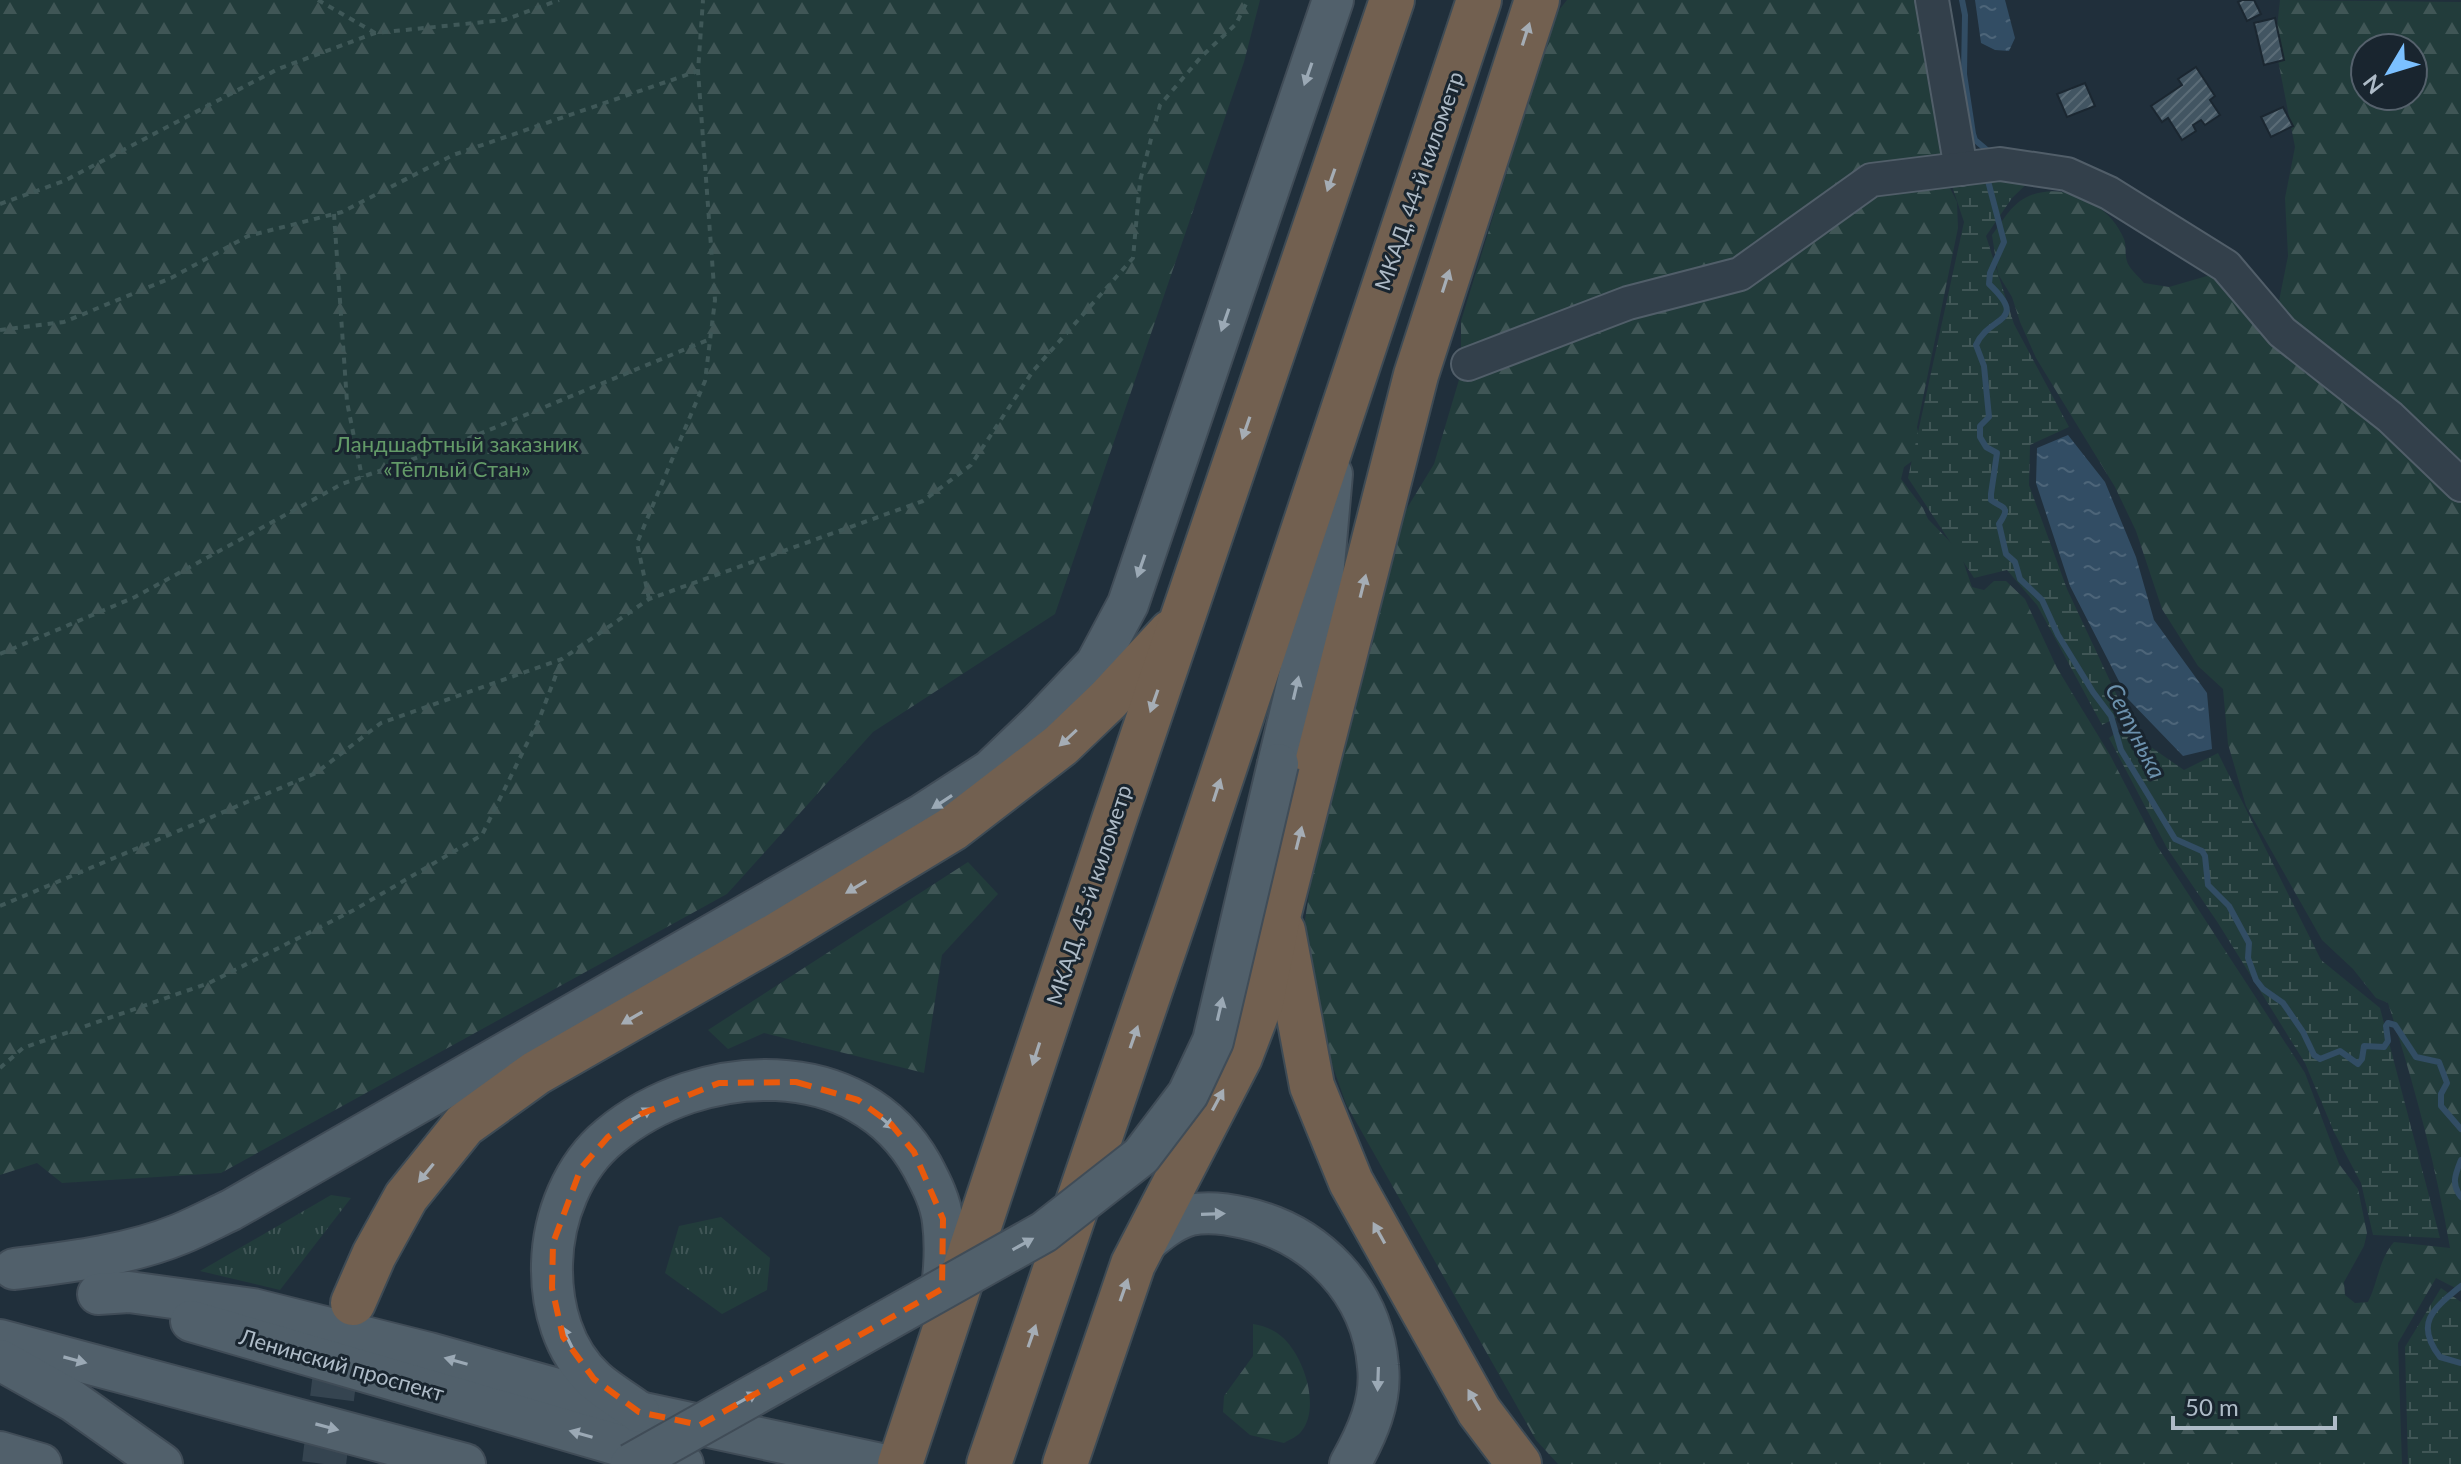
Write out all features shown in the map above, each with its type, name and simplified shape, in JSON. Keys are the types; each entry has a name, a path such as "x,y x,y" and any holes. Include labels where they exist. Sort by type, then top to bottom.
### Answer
{"highway":[{"name":"МКАД, 45-й километр","path":"900,1464 1392,0"},
{"name":"МКАД, 44-й километр","path":"1337,425 1479,0"},
{"path":"1069,1454 1133,1264 1240,1057 1261,1002 1279,913 1422,357 1537,0"},
{"path":"989,1464 1177,911 1337,425"},
{"path":"353,1303 374,1255 406,1197 464,1125 536,1073 777,935 952,829 1061,745 1181,622"},
{"path":"1279,913 1312,1086 1351,1182 1479,1411 1519,1464"}],"main road":[{"path":"7,1267 62,1263 130,1249 178,1235 231,1210 923,814 991,770 1096,664 1128,604 1333,0"},
{"path":"631,1464 1044,1232 1141,1156 1188,1094 1213,1041 1323,576 1337,425"},
{"path":"639,1412 594,1379 563,1337 552,1288 553,1243 563,1203 581,1168 608,1137 641,1114 680,1095 730,1082 796,1082 829,1088 858,1100 891,1124 914,1152 932,1184 943,1219 946,1262 923,1394"},
{"path":"1144,1244 1163,1228 1191,1215 1226,1213 1264,1222 1301,1239 1331,1263 1356,1295 1373,1332 1379,1368 1377,1401 1366,1436 1350,1464"},
{"name":"Ленинский проспект","path":"7,1267 683,1464"},
{"path":"98,1294 129,1292 253,1309 429,1353 639,1412 881,1464"},
{"path":"0,1340 465,1464"},
{"path":"0,1360 73,1401 162,1464"},
{"path":"0,1452 41,1464"}],"lane":[{"path":"1932,0 1961,169"},
{"path":"1422,357 1468,364 1628,303 1740,274 1871,180 2000,164 2067,174 2109,193 2226,266 2282,332 2390,417 2461,485"}],"path":[{"path":"318,0 375,33"},
{"path":"0,204 64,181 278,69 375,33 504,20 559,0"},
{"path":"649,599 637,543 705,381 715,300 698,71 703,0"},
{"path":"0,906 316,773 381,723 562,659 649,599 923,501 971,465 1033,371 1133,258 1140,181 1160,105 1201,57 1236,24 1248,0"},
{"path":"0,330 64,322 171,278 248,236 334,214 453,155 698,71"},
{"path":"334,214 347,402 362,477"},
{"path":"0,654 135,597 342,484 450,446 710,339"},
{"path":"0,1068 23,1048 209,983 354,910 482,835 540,717 562,659"}],"highlighted area":[{"path":"796,1082 858,1100 891,1124 914,1152 943,1219 942,1289 700,1425 639,1412 594,1379 563,1337 552,1288 553,1243 581,1168 608,1137 641,1114 719,1083"}],"green space":[{"name":"Ландшафтный заказник «Тёплый Стан»","path":"0,0 1260,0 1244,62 1055,614 873,732 727,894 221,1173 62,1183 37,1163 0,1175"},
{"path":"1567,0 1922,0 1943,142 1940,168 1957,202 1958,228 1917,427 1923,453 1904,467 1901,479 1928,519 1960,552 1972,587 1984,590 1994,581 2006,581 2025,599 2057,668 2110,755 2157,846 2305,1073 2339,1164 2358,1189 2367,1233 2364,1246 2344,1282 2345,1295 2355,1303 2368,1302 2385,1256 2394,1242 2450,1248 2424,1125 2388,1003 2376,998 2353,969 2322,940 2246,806 2228,744 2223,689 2198,666 2162,609 2136,531 2115,487 2036,358 2012,297 1998,274 1992,235 2011,209 2025,198 2053,191 2068,193 2107,214 2125,242 2128,264 2144,283 2169,287 2207,276 2220,276 2257,310 2279,301 2288,256 2285,198 2295,147 2275,45 2280,0 2461,2 2461,1291 2436,1278 2398,1343 2402,1464 1558,1464 1536,1440 1346,1104 1314,1013 1303,932 1320,825 1393,531 1434,464 1461,373 1461,321 1555,15"},
{"path":"2035,176 2012,198 1986,236 2014,324 2069,427 2030,445 2029,485 2067,589 2125,713 2102,725 2037,605 2007,570 1974,578 1908,478 1964,222 1949,177"},
{"path":"2130,723 2145,743 2184,770 2218,753 2321,960 2380,1008 2440,1238 2373,1235 2361,1183 2334,1132 2305,1063 2218,923 2167,848 2109,738"},
{"path":"968,862 998,894 942,955 924,1073 764,1033 728,1049 708,1030"},
{"path":"331,1195 351,1198 280,1290 200,1271"},
{"path":"721,1217 770,1258 767,1290 722,1314 665,1273 679,1226"},
{"path":"2441,1288 2461,1302 2461,1464 2408,1464 2405,1347"},
{"path":"1253,1324 1281,1336 1297,1356 1307,1383 1310,1410 1306,1423 1300,1433 1284,1443 1250,1435 1223,1412 1224,1396 1253,1356"}],"water":[{"path":"1975,0 2005,0 2015,38 2009,51 1995,50 1981,43"},
{"path":"2068,435 2105,482 2136,557 2154,620 2207,693 2212,749 2183,756 2128,699 2070,586 2036,483 2037,448"}],"building":[{"path":"2254,0 2261,14 2247,21 2238,2"},
{"path":"2275,18 2284,60 2264,65 2254,23"},
{"path":"2196,67 2215,96 2210,100 2220,115 2205,125 2201,120 2193,125 2196,131 2182,140 2168,118 2162,122 2151,106 2182,85 2178,79"},
{"path":"2085,83 2095,106 2067,117 2057,94"},
{"path":"2283,107 2293,126 2271,137 2261,117"}],"waterway":[{"name":"Сетунька","path":"1962,0 1965,15 1964,74 1973,134 1975,140 1988,151 1987,157"},
{"name":"Сетунька","path":"1987,177 2004,242 1990,273 1989,284 2001,297 2006,313 1982,335 1976,345 1984,366 1989,417 1980,426 1980,437 1986,447 1997,453 1991,500 2005,511 1999,524 2006,554 2015,562 2020,579 2042,600 2058,635 2111,716 2121,750 2175,839 2202,851 2208,885 2229,906 2249,943 2248,958 2256,980 2283,1003 2314,1055 2320,1059 2340,1051 2358,1064 2364,1046 2384,1047 2388,1041 2386,1026 2388,1023 2395,1025 2416,1057 2439,1062 2447,1083 2441,1094 2441,1106 2461,1129"},
{"name":"Сетунька","path":"2461,1160 2455,1179 2461,1197"},
{"name":"Сетунька","path":"2461,1286 2435,1310 2428,1326 2428,1335 2440,1357 2461,1363"}],"tunnel":[{"path":"324,1464 335,1374 348,1324"}]}
